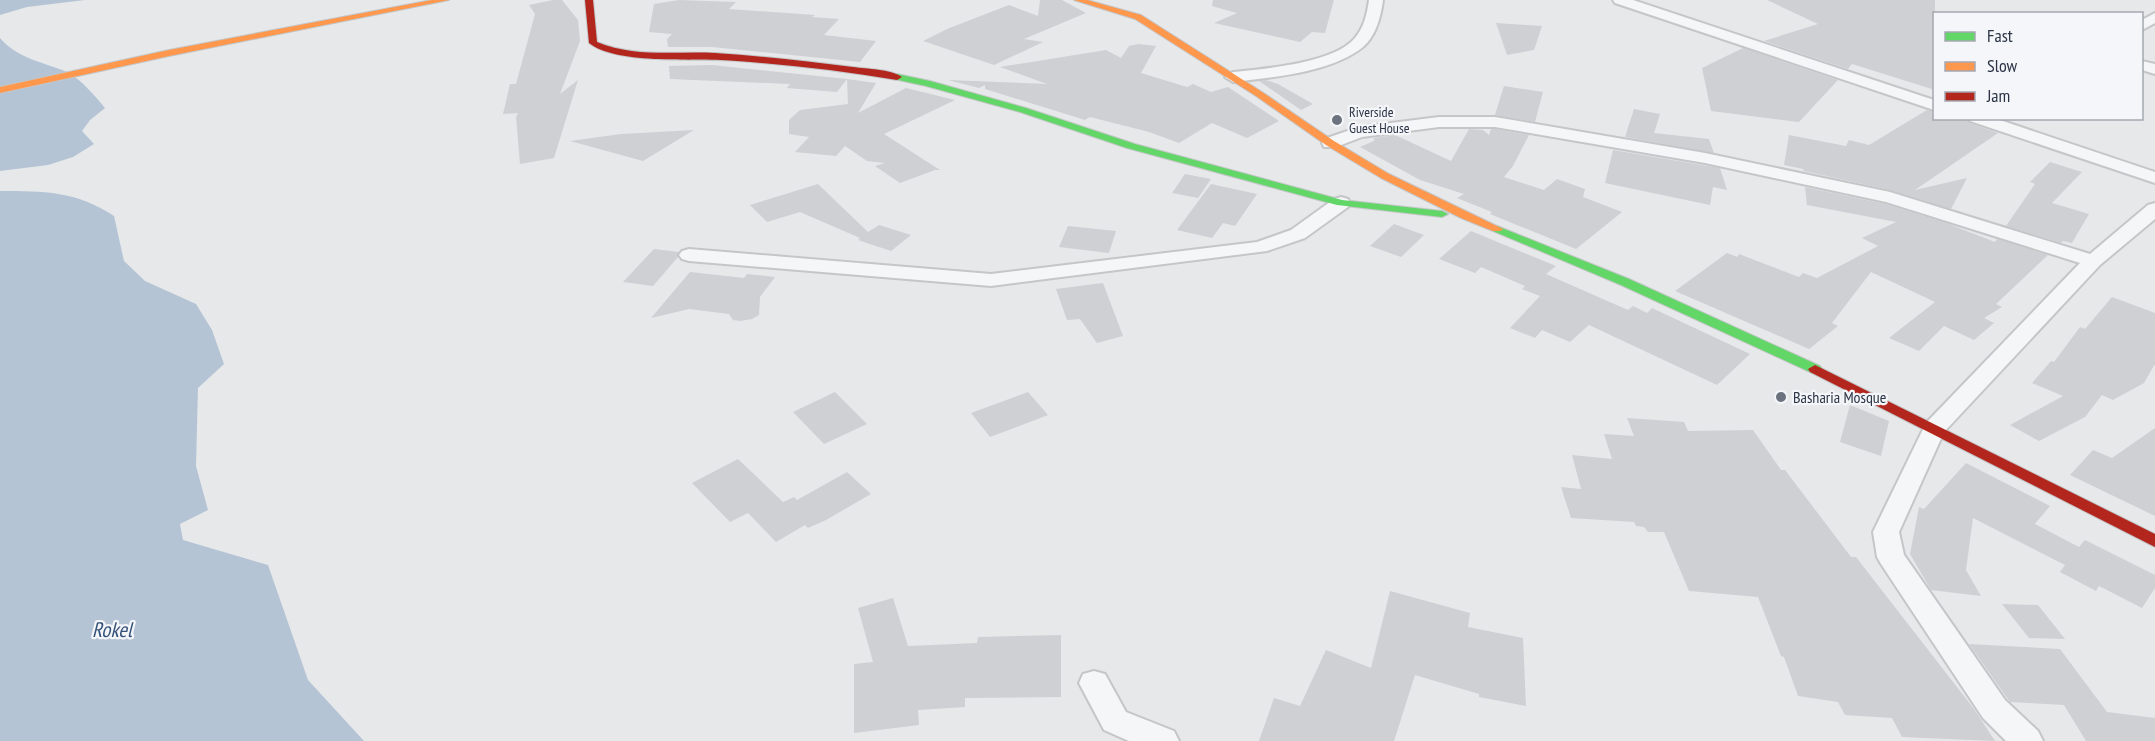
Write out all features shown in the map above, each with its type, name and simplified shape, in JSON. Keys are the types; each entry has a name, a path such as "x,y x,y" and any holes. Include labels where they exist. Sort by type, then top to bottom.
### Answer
{"street":[{"path":"0,90 169,53 445,0"},
{"path":"589,0 593,43 611,52 644,57 712,56 862,72 927,83 1023,110 1131,146 1341,202 1465,216"},
{"path":"1078,0 1138,17 1233,77 1329,143 1385,176 1465,216 1635,286 1858,389 2155,541"},
{"path":"1233,77 1293,70 1334,57 1359,43 1373,20 1376,0"},
{"path":"1620,0 1933,104"},
{"path":"1982,120 2155,178"},
{"path":"1329,143 1359,132 1439,122 1495,122 1705,158 1890,197 2093,261"},
{"path":"920,282 991,280 1260,247 1298,234 1341,202"},
{"path":"2027,741 1994,709 1891,557 1886,532 1934,429 2093,261 2155,209"},
{"path":"689,255 991,280"},
{"path":"1094,683 1115,721 1163,741"}],"water":[{"path":"0,0 85,0 27,7 0,15"},
{"path":"0,38 23,55 72,75 97,98 105,108 90,120 82,131 94,144 73,157 48,165 0,171"},
{"name":"Rokel","path":"0,191 45,192 73,197 114,216 124,261 145,281 196,304 212,330 224,364 198,388 196,466 208,510 180,524 183,540 268,565 308,680 364,741 0,741"}],"building":[{"path":"562,0 578,20 580,41 560,94 578,80 554,158 520,164 516,117 518,113 503,114 510,84 516,84 535,14 529,5"},
{"path":"679,0 736,2 729,9 815,15 812,17 839,19 824,35 876,41 860,62 712,47 668,47 667,39 672,34 649,32 654,4"},
{"path":"1040,0 1062,0 1086,13 1024,39 1043,42 994,65 923,41 947,29 1009,5 1038,16"},
{"path":"1213,0 1334,0 1325,33 1312,32 1300,42 1214,23 1237,13 1212,6"},
{"path":"1767,0 1935,0 1933,89 1852,64 1848,69 1764,41 1818,24"},
{"path":"1496,23 1542,26 1534,50 1507,55"},
{"path":"1138,44 1156,46 1141,73 1187,87 1193,84 1211,92 1228,87 1279,121 1247,138 1212,123 1179,143 1149,132 1090,117 1085,120 985,89 985,85 979,88 948,80 1047,84 1000,67 1106,50 1121,58 1129,46"},
{"path":"1743,48 1838,80 1799,122 1711,111 1702,68"},
{"path":"712,65 847,79 837,92 787,88 790,84 670,79 669,66"},
{"path":"847,79 876,83 858,113 906,88 955,100 884,134 940,170 900,183 875,166 885,163 867,161 845,146 836,156 795,152 809,137 789,134 789,120 800,110 848,104"},
{"path":"1266,80 1278,84 1313,104 1301,110 1259,81"},
{"path":"1504,86 1543,92 1535,122 1495,115"},
{"path":"1634,109 1660,114 1654,133 1709,139 1714,153 1625,137"},
{"path":"1927,110 1933,112 1933,120 1967,120 1969,123 1998,133 1915,190 1967,178 1951,209 1890,190 1784,165 1789,135 1846,146 1849,140 1869,145"},
{"path":"1469,129 1483,130 1489,135 1491,129 1495,129 1529,135 1513,166 1504,177 1544,190 1557,179 1585,189 1583,197 1622,212 1576,249 1490,214 1492,212 1457,198 1464,194 1420,180 1360,147 1374,141 1374,138 1395,135 1451,161"},
{"path":"694,130 643,161 570,141 621,134"},
{"path":"1613,150 1720,168 1727,190 1713,187 1710,205 1605,183"},
{"path":"2050,162 2082,172 2052,203 2089,214 2072,243 2063,241 2061,243 2006,226 2035,184 2030,182"},
{"path":"1185,174 1211,179 1198,198 1172,193"},
{"path":"818,184 868,232 879,225 911,235 891,251 858,240 860,238 800,212 767,222 750,205"},
{"path":"1211,184 1257,194 1235,226 1223,223 1212,238 1177,230"},
{"path":"1805,187 1885,204 1946,223 1995,242 1997,239 2048,255 1996,304 2002,307 1984,318 1994,323 1974,340 1944,326 1919,351 1889,338 1935,302 1871,272 1832,323 1838,326 1809,349 1675,291 1727,253 1737,257 1739,254 1799,277 1803,273 1817,278 1878,246 1862,238 1896,222 1807,205"},
{"path":"1394,224 1424,235 1401,257 1370,246"},
{"path":"1068,226 1116,231 1109,253 1059,247"},
{"path":"1471,231 1556,266 1546,274 1628,310 1633,306 1647,313 1652,308 1750,354 1717,385 1589,325 1570,342 1542,330 1535,338 1510,328 1540,296 1522,289 1525,286 1481,267 1475,273 1439,259"},
{"path":"654,249 679,252 678,257 653,286 623,282"},
{"path":"690,272 744,278 747,274 775,277 760,297 759,315 752,319 733,320 729,314 689,309 651,318"},
{"path":"1103,283 1123,336 1097,343 1080,319 1067,320 1056,289"},
{"path":"2112,297 2155,313 2155,364 2144,383 2113,400 2102,395 2085,417 2039,441 2010,425 2063,396 2032,383 2051,361 2054,362 2080,327 2085,329"},
{"path":"835,392 867,424 824,444 793,412"},
{"path":"1028,392 1048,415 990,437 971,413"},
{"path":"1850,405 1889,421 1881,456 1840,442"},
{"path":"1627,418 1684,422 1688,431 1753,430 1781,470 1785,470 1851,557 1856,557 1974,709 1995,741 1902,737 1892,718 1845,715 1838,702 1798,696 1758,597 1689,591 1664,532 1648,532 1644,527 1636,526 1634,522 1571,518 1561,487 1581,489 1572,455 1612,459 1604,434 1634,436"},
{"path":"2155,428 2155,516 2070,475 2093,450 2112,458"},
{"path":"738,459 783,502 794,497 797,500 847,472 871,494 826,520 808,528 805,525 776,542 748,513 730,522 692,483"},
{"path":"1966,463 2050,506 2035,524 2079,547 2085,540 2155,575 2155,588 2142,608 2099,586 2096,591 2060,572 2065,565 1973,518 1966,570 1981,596 1931,590 1910,554 1919,507 1924,509"},
{"path":"1390,591 1470,613 1468,627 1523,638 1526,706 1479,697 1479,694 1415,675 1394,741 1259,741 1274,698 1300,706 1326,650 1371,668"},
{"path":"893,598 908,646 977,643 978,637 1061,635 1061,697 965,698 965,707 918,710 919,725 854,733 854,664 873,662 858,608"},
{"path":"2002,604 2038,605 2065,639 2029,638"},
{"path":"1969,644 2060,649 2107,712 2155,718 2155,741 2086,741 2064,705 2010,702"}],"traffic: fast":[{"path":"897,77 1023,110 1131,146 1341,203 1442,214"},
{"path":"1497,229 1625,282 1815,369"}],"traffic: slow":[{"path":"0,90 169,53 445,0"},
{"path":"1078,0 1138,17 1259,94 1330,143 1385,176 1465,216 1497,229"}],"traffic: jam":[{"path":"589,0 593,43 622,53 652,56 715,56 829,67 897,77"},
{"path":"1815,369 2155,541"}],"place":[{"name":"Riverside Guest House","path":"1337,120"},
{"name":"Basharia Mosque","path":"1781,397"}]}
